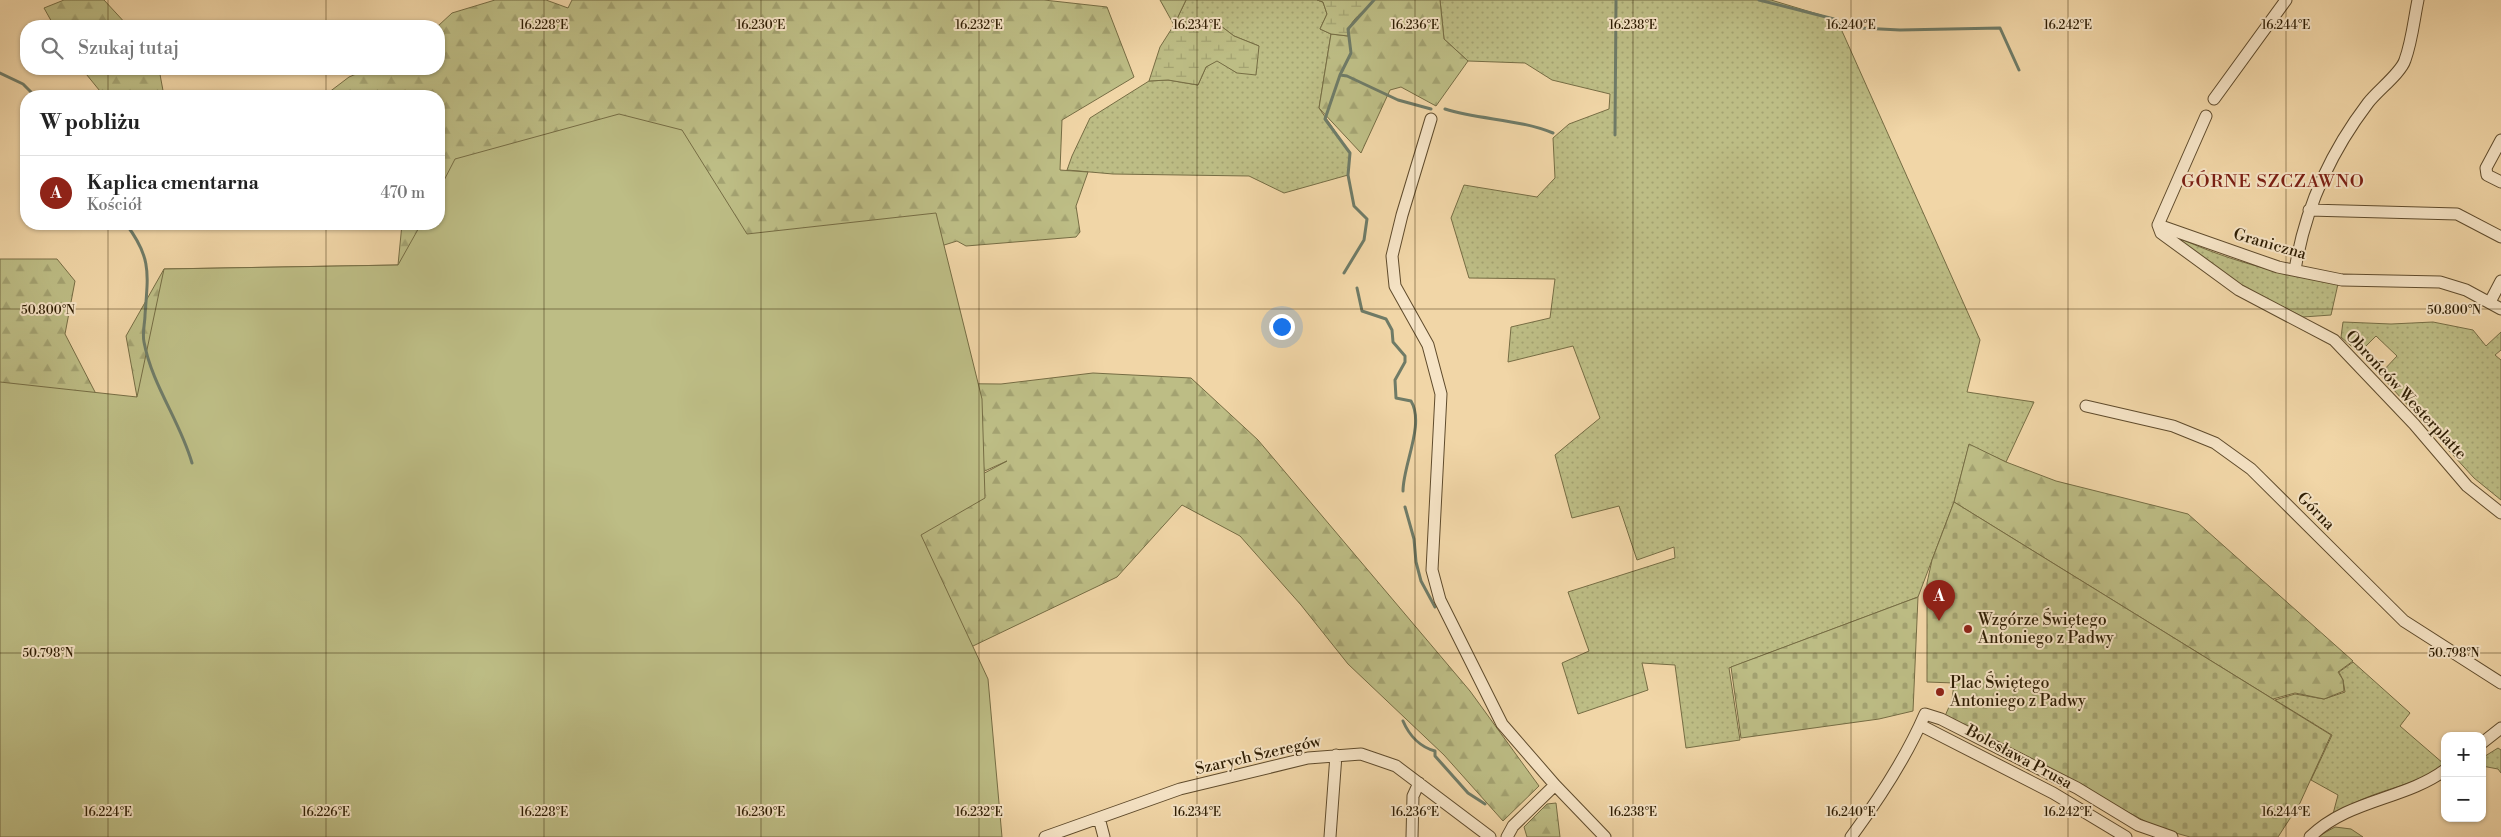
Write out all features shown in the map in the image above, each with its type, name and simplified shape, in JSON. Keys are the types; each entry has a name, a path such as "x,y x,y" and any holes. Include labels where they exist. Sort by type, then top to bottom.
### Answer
{"street":[{"path":"2214,99 2286,0"},
{"path":"2295,270 2301,237 2309,210 2332,158 2348,131 2369,102 2405,62 2418,0"},
{"path":"2158,225 2206,116"},
{"path":"1431,119 1402,215 1392,256 1395,286 1428,344 1441,394 1432,570 1440,600 1502,724 1556,785 1606,837"},
{"path":"2501,140 2486,168 2487,175 2501,182"},
{"path":"2309,210 2457,214 2501,237"},
{"name":"Graniczna","path":"2158,225 2278,267 2342,280 2440,282 2466,290 2501,308"},
{"name":"Obrońców Westerplatte","path":"2158,225 2161,233 2240,290 2334,340 2414,424 2467,486 2501,513"},
{"path":"2490,302 2501,280"},
{"name":"Górna","path":"2086,406 2174,426 2215,443 2252,469 2404,621 2501,683"},
{"path":"1851,837 1880,796 1922,719 1941,719 2077,788 2138,825 2172,837"},
{"name":"Bolesława Prusa","path":"1922,719 2053,793 2126,837"},
{"path":"2486,741 2500,732"},
{"name":"Szarych Szeregów","path":"1045,837 1180,789 1266,767 1336,755 1361,754 1396,766 1490,837"},
{"path":"1330,837 1336,755"},
{"path":"2310,837 2319,828 2358,806 2424,783 2441,772"},
{"path":"1412,837 1413,796 1419,783"},
{"path":"1507,837 1513,826 1556,785"},
{"path":"1099,818 1104,837"}],"green space":[{"path":"64,0 104,0 122,20 51,20 44,8"},
{"path":"495,0 546,0 568,8 572,0 1044,0 1107,7 1134,77 1062,120 1060,170 1088,172 1076,206 1080,232 1076,237 966,246 957,241 752,305 0,684 0,259 57,259 75,281 65,334 109,419 137,397 126,336 164,269 398,265 401,230 445,230 445,90 332,90 354,75 445,75 444,20 452,13"},
{"path":"1160,0 1186,0 1174,25"},
{"path":"1186,0 1317,0 1323,2 1327,14 1320,29 1331,34 1319,108 1350,153 1348,175 1284,193 1249,176 1113,174 1067,170 1090,118 1149,81 1168,80 1198,85 1206,67 1217,60 1237,73 1259,46 1234,36 1217,23 1197,19 1174,25"},
{"path":"1317,0 1374,0 1354,20 1348,36 1331,34 1320,29 1327,14 1323,2"},
{"path":"1374,0 1440,0 1444,39 1468,61 1436,106 1401,87 1390,90 1361,153 1319,108 1331,34 1348,36 1354,20"},
{"path":"1440,0 1771,0 1834,19 1842,31 1980,340 1967,392 2034,402 2006,462 1969,445 1954,502 1918,597 1729,668 1740,740 1686,748 1675,665 1642,663 1648,690 1578,714 1562,663 1589,651 1568,592 1675,558 1674,547 1637,560 1619,506 1572,518 1555,455 1600,418 1573,346 1508,362 1511,327 1550,318 1555,279 1469,278 1451,218 1464,185 1537,197 1555,178 1553,138 1569,124 1609,109 1610,94 1552,80 1525,63 1468,61 1444,39"},
{"path":"1197,19 1217,23 1234,36 1259,46 1256,75 1237,73 1217,61 1206,67 1198,85 1168,80 1149,81 1160,47 1174,25"},
{"path":"87,75 160,75 163,90 99,90"},
{"path":"619,114 682,130 747,234 936,213 982,399 985,498 921,535 988,679 1002,837 0,837 0,382 137,397 164,269 398,265 418,230 445,230 445,178 455,159"},
{"path":"2167,232 2229,258 2338,284 2331,315 2303,317 2236,283"},
{"path":"2343,322 2391,324 2433,322 2473,330 2486,346 2501,332 2501,350 2495,355 2501,360 2501,500 2474,478 2382,377 2382,372 2397,356 2376,336 2359,353 2341,337"},
{"path":"1093,373 1191,378 1258,440 1470,691 1539,786 1503,821 1444,755 1348,664 1301,605 1240,536 1182,505 1117,577 973,646 951,643 0,837 0,765 890,383 1001,384","holes":["1007,461 949,492 889,514"]},
{"path":"1969,444 2006,462 2056,481 2188,514 2353,661 2338,672 2343,680 2344,691 2324,699 2295,693 2273,699 1954,502"},
{"path":"1954,502 2331,735 2300,803 2278,837 2190,837 2158,828 1945,716 1952,700 1954,683 1927,682 1927,583 1932,560"},
{"path":"1918,597 1913,711 1879,719 1741,738 1731,667"},
{"path":"2353,662 2410,713 2400,726 2441,761 2441,766 2419,779 2368,797 2333,814 2338,795 2311,780 2332,735 2275,700 2295,694 2324,699 2345,692 2343,680 2339,672"},
{"path":"2498,748 2501,750 2501,773 2498,769 2486,767 2486,756"},
{"path":"1556,803 1560,837 1527,837 1524,827 1547,804"},
{"path":"2335,827 2351,829 2363,837 2317,837"}],"waterway":[{"path":"1344,273 1364,240 1367,219 1354,206 1348,175 1350,153 1325,119 1340,75 1351,53 1348,29 1374,0"},
{"path":"1615,135 1616,0"},
{"path":"1759,0 1834,19 1841,27 1900,30 2000,28 2019,70"},
{"path":"0,73 23,84 29,90"},
{"path":"1340,75 1347,76 1398,100 1431,109"},
{"path":"1445,109 1527,125 1553,133"},
{"path":"130,230 140,247 146,267 147,288 143,335 148,358 153,373 181,432 192,463"},
{"path":"1357,288 1362,311 1386,319 1392,330 1393,342 1405,356 1405,362 1395,380 1396,398 1411,401 1415,410 1416,421 1403,491"},
{"path":"1405,507 1414,539 1416,562 1421,581 1435,607"},
{"path":"1403,721 1408,731 1416,740 1425,747 1435,751 1435,756 1468,793 1485,804"}],"place":[{"name":"Kaplica cmentarna","path":"1939,621"},
{"name":"Wzgórze Świętego Antoniego z Padwy","path":"1968,629"},
{"name":"Plac Świętego Antoniego z Padwy","path":"1940,692"}],"district":[{"name":"GÓRNE SZCZAWNO","path":"2273,181"}]}
